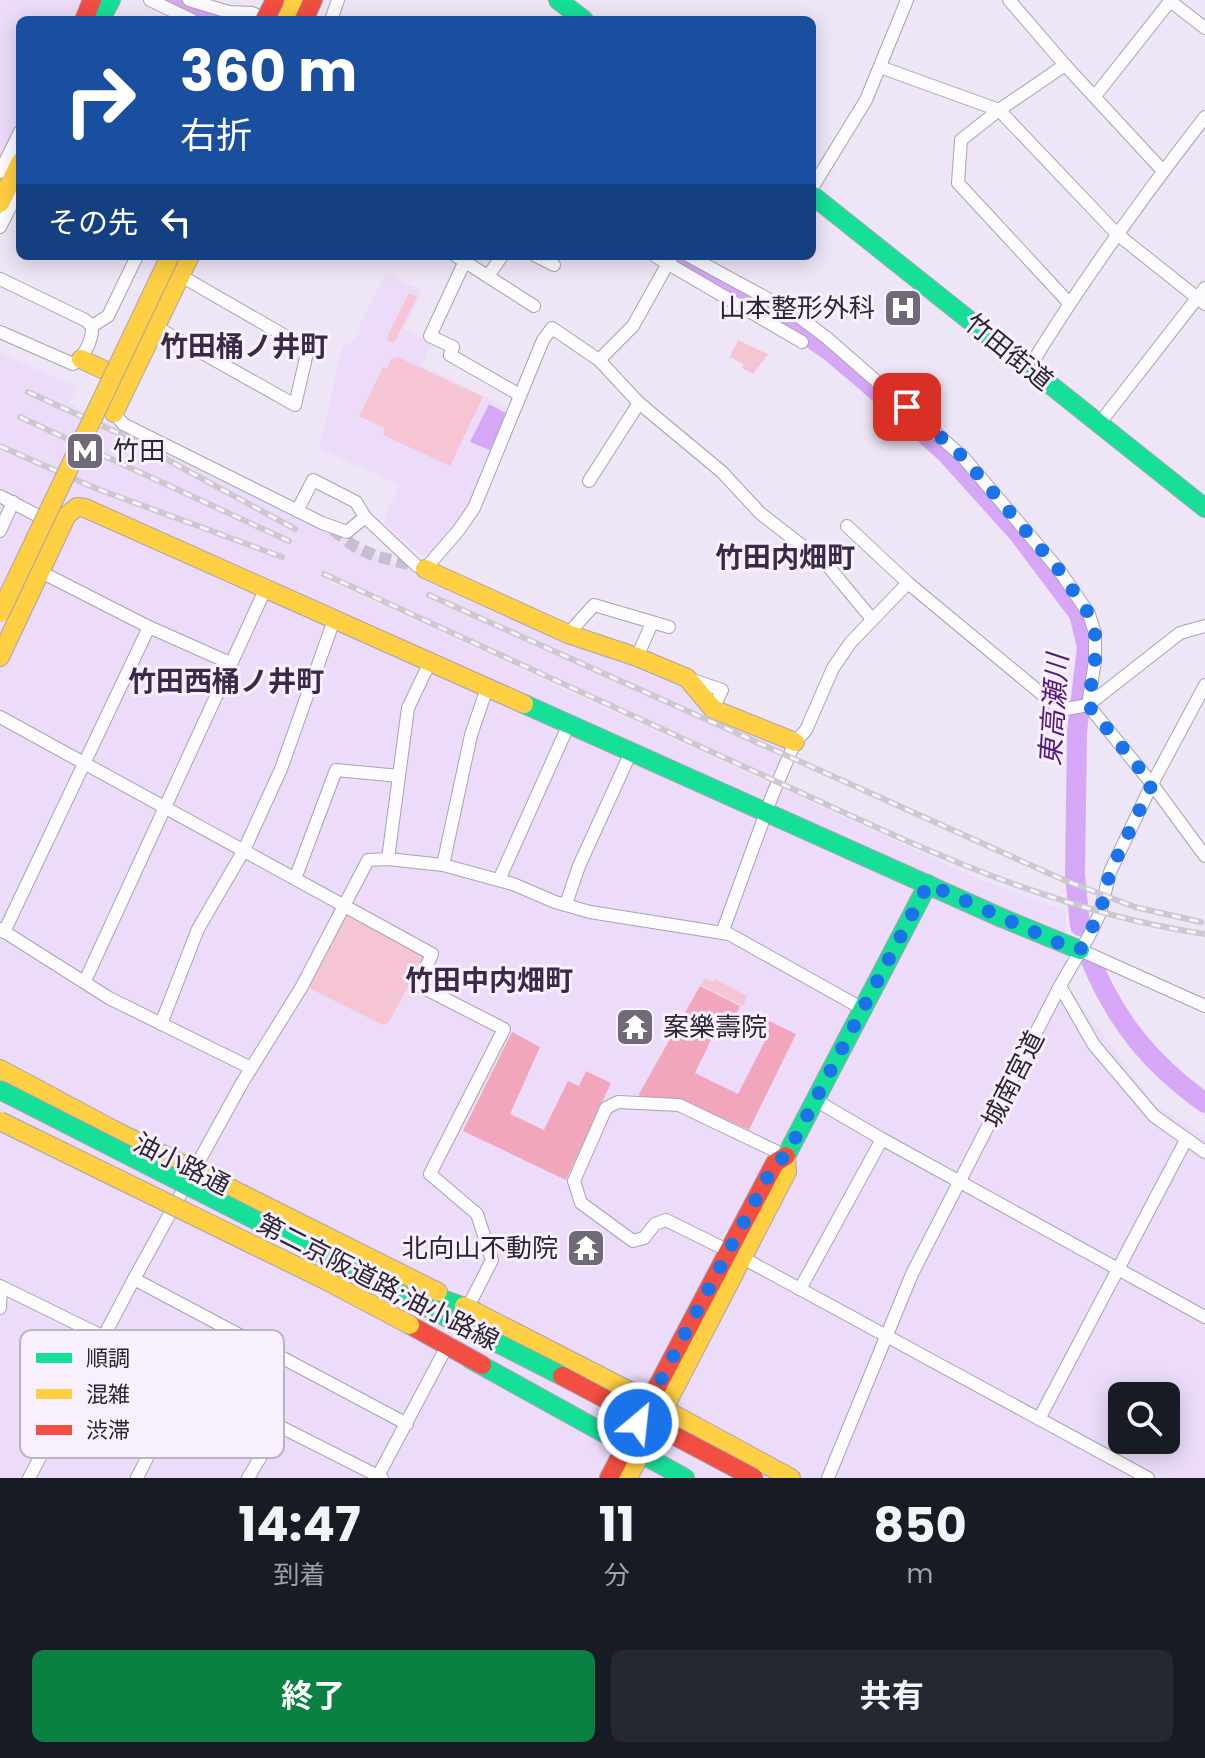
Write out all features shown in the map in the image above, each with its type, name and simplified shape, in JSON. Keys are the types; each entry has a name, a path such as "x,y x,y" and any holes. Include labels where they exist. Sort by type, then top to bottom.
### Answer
{"main road":[{"path":"261,16 275,0"},
{"path":"558,0 579,16"},
{"path":"0,203 16,171"},
{"name":"竹田街道","path":"816,198 1205,508"},
{"path":"0,575 150,260"},
{"path":"0,613 168,260"},
{"path":"114,413 188,260"},
{"path":"81,359 129,382"},
{"path":"0,657 60,527 67,515 77,507 85,508 1080,950"},
{"path":"421,568 568,634 687,678 713,709 795,742"},
{"path":"609,1478 634,1449 735,1254 775,1163 786,1156 928,884"},
{"name":"油小路通","path":"0,1069 657,1405 791,1478"},
{"path":"0,1080 422,1292 471,1309"},
{"name":"第二京阪道路;油小路線","path":"0,1090 531,1359 754,1478"},
{"name":"第二京阪道路;油小路線","path":"0,1107 724,1478"},
{"path":"0,1121 313,1274 482,1365"},
{"name":"油小路通","path":"0,1128 447,1346 685,1478"},
{"path":"628,1478 634,1449"}],"street":[{"path":"150,0 184,16"},
{"path":"189,0 249,16"},
{"path":"816,181 866,100 907,0"},
{"path":"1009,0 1163,171"},
{"path":"1095,96 1170,1 1205,28"},
{"path":"1065,65 961,140 958,183 1069,303"},
{"path":"880,67 999,110 1117,234 1202,297 1099,424"},
{"path":"1029,368 1117,234 1205,117"},
{"path":"0,172 16,140"},
{"path":"0,227 16,196"},
{"path":"92,326 108,316 135,260"},
{"path":"520,395 450,355 453,347 430,336 468,260 534,306"},
{"path":"488,276 499,260"},
{"path":"544,260 554,265"},
{"path":"599,360 633,326 670,260 802,342"},
{"path":"696,260 794,313 963,457 1059,570 1089,614 1095,633 1095,661 1087,706 1152,784 1205,856"},
{"path":"156,327 295,405 308,349 181,276"},
{"path":"0,295 6,282 92,326"},
{"path":"0,332 73,364 81,359 92,334 92,326"},
{"path":"297,511 313,480 356,502 365,517 421,568 458,531 474,508 543,340 552,328 599,360 639,403 722,472 760,513 827,565 872,619"},
{"path":"589,481 639,403"},
{"path":"114,413 123,424 322,523 347,532 365,517"},
{"path":"0,496 60,527"},
{"path":"0,530 13,502"},
{"path":"847,526 908,583 1061,710 1087,706 1180,633 1205,626"},
{"path":"39,571 149,627 230,663"},
{"path":"722,933 795,742 806,730 833,668 851,642 908,583"},
{"path":"85,981 265,590"},
{"path":"568,634 594,605 669,627"},
{"path":"161,1024 198,929 244,850 281,769 334,620"},
{"path":"637,657 652,623"},
{"path":"149,627 2,930 109,998 251,1068"},
{"path":"388,859 408,708 430,662"},
{"name":"城南宮道","path":"828,1478 912,1274 1100,913 1110,872 1152,784 1200,707 1205,685"},
{"path":"443,865 471,735 487,688"},
{"path":"0,717 432,954 418,985 504,1029 430,1174 477,1214 492,1260 471,1309"},
{"path":"499,880 569,724"},
{"path":"566,904 579,866 631,752"},
{"path":"295,879 336,770 399,776"},
{"path":"108,1330 251,1068 301,988 368,860 443,865 499,880 590,912 729,934 863,1009"},
{"path":"1080,950 1205,1006"},
{"path":"1060,986 1094,1045 1154,1116 1205,1152"},
{"path":"815,1100 1205,1317"},
{"path":"786,1156 679,1105 618,1102 606,1108 574,1181 581,1203 633,1241 644,1238 655,1224 666,1220 735,1254 1148,1478"},
{"path":"800,1289 882,1139"},
{"path":"1039,1419 1186,1140"},
{"path":"134,1279 230,1330"},
{"path":"0,1308 0,1286 90,1330"},
{"path":"284,1429 379,1477 447,1346"},
{"path":"284,1359 407,1424"},
{"path":"29,1478 40,1458"},
{"path":"137,1478 147,1458"},
{"path":"248,1478 259,1458"}],"shaded area":[{"path":"0,0 81,0 73,16 16,16 16,129 0,161"},
{"path":"386,273 422,291 405,329 432,343 422,366 513,410 473,500 434,554 420,555 383,522 399,485 319,448 342,348 354,340 362,329 359,327"},
{"path":"409,293 417,297 394,343 388,340 388,335"},
{"path":"738,340 768,354 753,374 730,357"},
{"path":"0,353 77,387 69,403 210,476 413,572 687,688 787,746 771,779 328,576 326,580 976,878 1065,911 1068,987 1154,1104 1205,1136 1205,1478 0,1478"},
{"path":"398,357 483,397 450,466 383,435 385,428 359,416 383,367 387,368 391,359"},
{"path":"489,404 507,414 490,450 470,442"},
{"path":"350,914 421,952 423,959 389,1022 383,1025 308,985 342,917"},
{"path":"705,978 713,982 715,979 747,996 743,1006 701,985"},
{"path":"700,986 740,1006 731,1023 721,1019 695,1073 738,1094 765,1041 757,1036 765,1019 796,1034 749,1130 682,1100 640,1098 639,1094"},
{"path":"512,1032 540,1047 510,1114 544,1130 568,1081 579,1086 586,1071 611,1083 566,1180 463,1131"}],"waterway":[{"name":"東高瀬川","path":"166,0 204,16"},
{"name":"東高瀬川","path":"680,260 773,312 831,352 863,379 946,453 1018,533 1079,614 1087,647 1077,732 1075,875 1080,926"},
{"name":"東高瀬川","path":"1091,961 1112,1004 1138,1041 1168,1073 1205,1103"}],"tunnel":[{"path":"333,530 354,546 375,556 417,566"}],"railway":[{"path":"28,392 118,433 295,529"},
{"path":"20,417 289,541"},
{"path":"0,446 95,488 282,557"},
{"path":"324,574 866,823 976,870 1088,908 1205,934"},
{"path":"429,595 1064,880 1135,907 1201,922"}],"traffic: fast":[{"path":"102,16 111,0"},
{"path":"558,0 579,16"},
{"path":"816,198 1205,508"},
{"path":"524,704 1080,950"},
{"path":"786,1156 928,884"},
{"path":"0,1090 562,1376"},
{"path":"422,1292 473,1310"},
{"path":"470,1359 685,1478"}],"traffic: slow":[{"path":"285,16 293,0"},
{"path":"0,203 16,171"},
{"path":"0,613 168,260"},
{"path":"114,413 188,260"},
{"path":"81,359 123,379"},
{"path":"0,657 67,515 77,507 524,704"},
{"path":"425,569 568,634 687,678 713,709 795,742"},
{"path":"0,1069 112,1129 438,1292"},
{"path":"0,1121 327,1281 410,1325"},
{"path":"628,1478 787,1172 786,1156"},
{"path":"464,1306 791,1478"}],"traffic: jam":[{"path":"86,16 92,0"},
{"path":"267,16 275,0"},
{"path":"306,16 313,0"},
{"path":"609,1478 775,1163 786,1156"},
{"path":"410,1325 482,1365"},
{"path":"562,1376 754,1478"}],"place":[{"name":"山本整形外科","path":"903,308"},
{"name":"竹田","path":"85,451"},
{"name":"案樂壽院","path":"635,1027"},
{"name":"北向山不動院","path":"586,1248"}],"district":[{"name":"竹田桶ノ井町","path":"244,346"},
{"name":"竹田内畑町","path":"785,557"},
{"name":"竹田西桶ノ井町","path":"226,681"},
{"name":"竹田中内畑町","path":"489,980"}],"route":[{"path":"638,1423 775,1163 786,1156 928,884 1080,950 1100,913 1110,872 1152,784 1088,705 1095,661 1095,633 1089,614 1059,570 963,457 907,407"}]}
